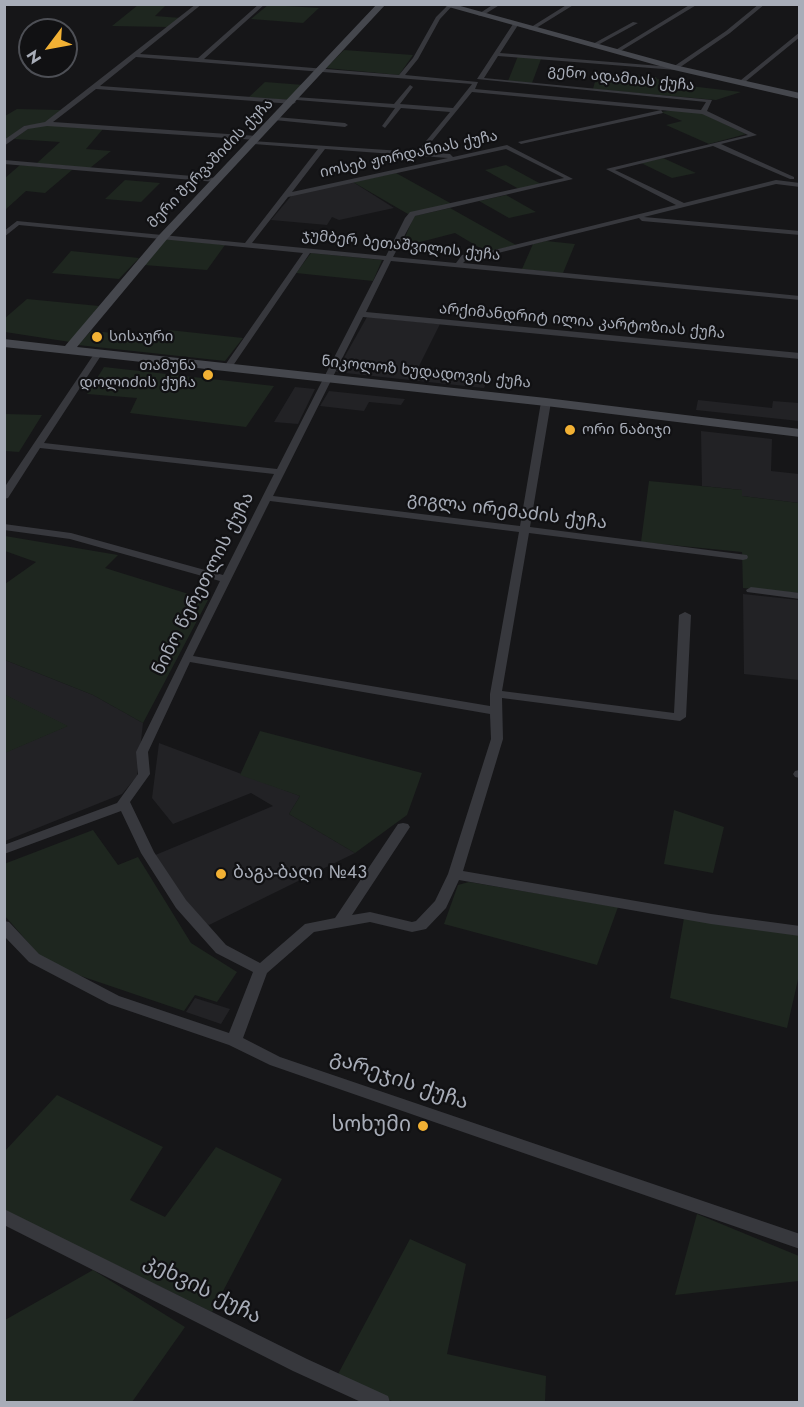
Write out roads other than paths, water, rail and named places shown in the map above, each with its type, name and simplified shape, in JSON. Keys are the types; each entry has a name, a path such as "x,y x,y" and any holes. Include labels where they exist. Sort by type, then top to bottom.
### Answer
{"street":[{"path":"46,124 200,4"},
{"path":"200,59 263,4"},
{"name":"მერი შერვაშიძის ქუჩა","path":"68,350 164,236 295,100 382,4"},
{"path":"480,15 499,4"},
{"path":"531,29 573,4"},
{"path":"617,51 696,4"},
{"path":"496,54 677,68 763,4"},
{"path":"401,76 415,60 438,18 449,5 677,68 744,81 800,96"},
{"path":"594,45 635,23"},
{"path":"419,153 478,81 515,25"},
{"path":"744,81 800,34"},
{"path":"136,55 478,81"},
{"name":"გენო ადამიას ქუჩა","path":"478,81 710,101 703,112 754,135 714,144"},
{"path":"96,87 454,110"},
{"path":"385,126 410,87"},
{"path":"471,90 703,112"},
{"path":"521,142 673,109"},
{"path":"276,119 345,125"},
{"path":"4,144 26,127 46,124 462,157"},
{"path":"683,205 609,170 714,144 796,177"},
{"path":"248,245 323,147"},
{"name":"იოსებ ჟორდანიას ქუჩა","path":"288,195 507,147 570,179 413,214 388,258"},
{"path":"4,162 216,180"},
{"path":"458,266 465,257 490,254 796,177"},
{"path":"776,182 800,185"},
{"path":"632,218 800,232"},
{"name":"ჯუმბერ ბეთაშვილის ქუჩა","path":"4,222 800,298"},
{"path":"4,235 17,223"},
{"path":"227,368 308,251"},
{"name":"ნინო წერეთლის ქუჩა","path":"124,805 123,802 144,774 142,752 186,658 326,379 362,314 388,258"},
{"name":"არქიმანდრიტ ილია კარტოზიას ქუჩა","path":"362,314 800,356"},
{"name":"ნიკოლოზ ხუდადოვის ქუჩა","path":"4,341 98,354 546,402 800,433"},
{"path":"4,496 98,354"},
{"path":"234,1041 261,970 310,928 370,917 412,927 421,925 441,904 455,874 496,739 496,694 546,402"},
{"path":"38,445 280,472"},
{"name":"გიგლა ირემაძის ქუჩა","path":"268,498 525,532 743,557"},
{"path":"4,527 71,536 226,579"},
{"path":"751,590 800,596"},
{"path":"496,694 680,717 685,615"},
{"path":"186,658 497,711"},
{"path":"4,850 124,805 148,853 181,904 221,949 261,970"},
{"path":"340,922 403,827"},
{"path":"455,874 711,919 800,931"},
{"name":"გარეჯის ქუჩა","path":"4,926 34,958 114,1000 234,1041 275,1061 800,1242"},
{"name":"კეხვის ქუჩა","path":"4,1216 300,1365 381,1402"}],"place":[{"name":"სისაური","path":"97,337"},
{"name":"თამუნა დოლიძის ქუჩა","path":"208,375"},
{"name":"ორი ნაბიჯი","path":"570,430"},
{"name":"ბაგა-ბაღი №43","path":"221,874"},
{"name":"სოხუმი","path":"423,1126"}]}
